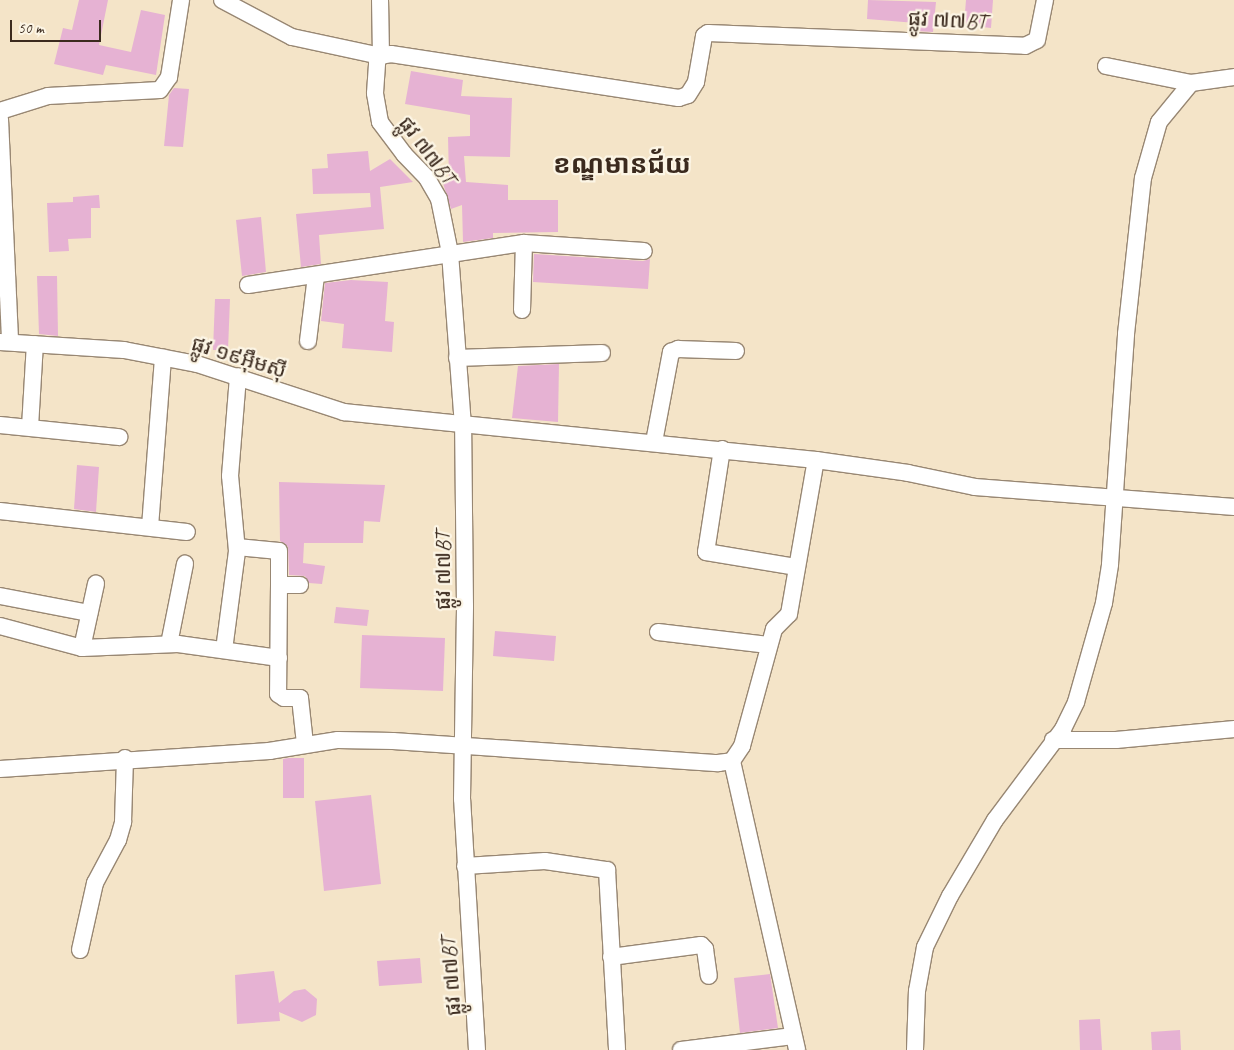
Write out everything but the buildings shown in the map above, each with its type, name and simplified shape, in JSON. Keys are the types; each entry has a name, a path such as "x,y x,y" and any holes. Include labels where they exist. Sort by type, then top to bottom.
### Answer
{"street":[{"path":"0,111 48,96 160,90 169,77 181,0"},
{"path":"222,0 244,6 292,37 381,56 380,0"},
{"name":"ផ្លូវ ៧៧BT","path":"477,1050 465,866 462,745 465,606 463,426 450,253 439,200 427,178 404,154 380,122 375,68 381,56 391,54 679,98 688,95 696,82 704,36 708,33 1025,46 1037,40 1045,0"},
{"path":"1106,66 1191,83 1234,77"},
{"path":"915,1050 917,991 925,947 950,896 994,820 1053,740 1076,702 1104,603 1116,498 1126,334 1143,178 1159,122 1176,98 1191,83"},
{"path":"0,120 5,342"},
{"path":"522,310 524,243"},
{"path":"248,285 524,243 644,251"},
{"path":"308,341 316,276"},
{"name":"ផ្លូវ ១៩អ៊ឹមស៊ី","path":"5,342 124,350 163,357 238,376 344,412 463,426 654,442 816,460 908,473 975,487 1234,507"},
{"path":"30,427 35,344"},
{"path":"654,442 670,352 678,349 736,351"},
{"path":"457,358 602,353"},
{"path":"150,527 163,357"},
{"path":"224,650 237,547 230,476 231,439 238,376"},
{"path":"0,425 119,437"},
{"path":"722,449 706,552 798,567"},
{"path":"681,1050 795,1043 732,761 742,746 768,645 774,629 789,614 816,460"},
{"path":"0,511 187,532"},
{"path":"237,547 278,551 278,694 284,698 300,698 305,744"},
{"path":"169,644 185,564"},
{"path":"82,648 96,584"},
{"path":"279,585 300,585"},
{"path":"0,596 89,614"},
{"path":"0,626 82,648 169,644 279,658"},
{"path":"658,632 768,645"},
{"path":"1053,740 1116,740 1234,729"},
{"path":"0,769 125,758 269,751 338,740 462,745 666,760 732,761"},
{"path":"80,950 95,883 118,840 123,822 125,758"},
{"path":"465,866 544,861 607,870 617,1050"},
{"path":"611,957 701,944 705,949 709,976"}],"district":[{"name":"ខណ្ឌមានជ័យ","path":"622,165"}]}
